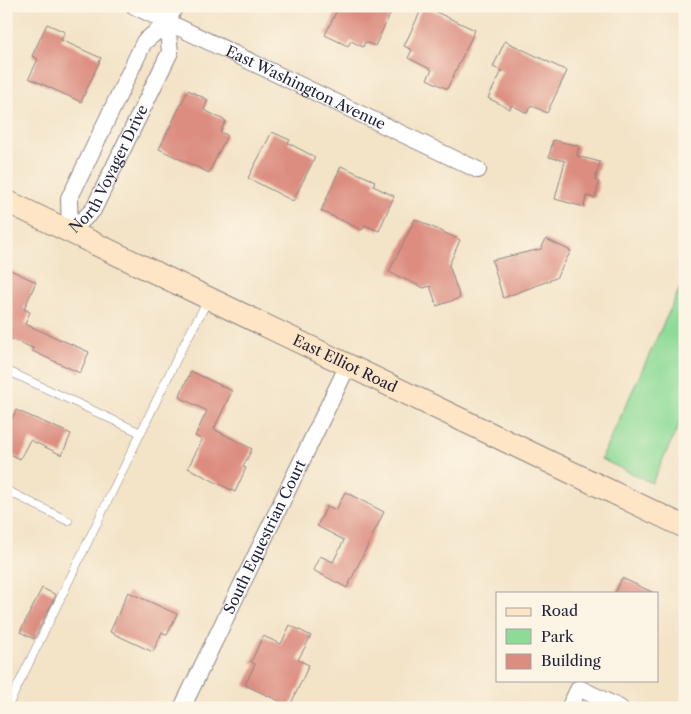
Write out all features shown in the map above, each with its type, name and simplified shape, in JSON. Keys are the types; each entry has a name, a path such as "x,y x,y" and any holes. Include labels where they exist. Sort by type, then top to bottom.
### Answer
{"main road":[{"name":"East Elliot Road","path":"6,201 685,527"}],"street":[{"name":"East Washington Avenue","path":"134,6 478,170"},
{"name":"North Voyager Drive","path":"70,232 69,198 144,42 167,23 176,6"},
{"name":"North Voyager Drive","path":"70,232 93,210 170,52 167,23"},
{"name":"South Equestrian Court","path":"182,708 348,365"},
{"path":"569,708 579,688 620,708"}],"lane":[{"path":"7,708 209,298"},
{"path":"6,370 141,433"},
{"path":"6,490 68,521"}],"green space":[{"path":"685,277 685,412 652,483 601,459"}],"building":[{"path":"339,6 394,6 375,46 365,42 363,47 351,41 348,46 325,35"},
{"path":"423,6 475,30 447,89 427,79 432,70 408,58 412,50 404,46"},
{"path":"47,24 65,32 61,40 101,58 81,102 29,78 38,59 32,56"},
{"path":"505,41 567,71 547,113 531,105 527,113 512,105 510,109 488,98 502,71 493,67"},
{"path":"188,90 208,100 204,110 226,121 220,132 227,135 209,173 159,149"},
{"path":"272,132 290,140 288,143 315,157 293,201 248,178"},
{"path":"553,140 579,146 577,156 600,162 595,180 599,182 595,198 586,196 584,207 555,199 565,161 549,157"},
{"path":"341,166 375,181 373,186 394,196 379,231 365,225 362,230 321,211"},
{"path":"415,219 460,240 449,265 460,298 437,306 430,286 424,288 389,272"},
{"path":"546,239 571,251 556,278 503,298 492,260 541,249"},
{"path":"6,268 36,282 24,309 30,312 25,324 89,352 80,373 32,351 33,348 6,337"},
{"path":"191,371 232,391 214,429 252,449 243,467 246,468 235,492 188,468 202,440 195,436 207,411 179,397"},
{"path":"16,410 71,434 62,455 30,440 20,459 6,452 6,430"},
{"path":"345,492 384,512 347,588 313,570 320,556 333,562 344,540 317,526 327,506 336,510"},
{"path":"622,578 652,592 615,592"},
{"path":"42,588 56,595 34,639 20,632"},
{"path":"128,592 177,614 167,635 162,632 153,652 110,632"},
{"path":"290,625 311,636 298,660 309,665 290,706 245,685 255,664 251,662 263,636 281,644"}]}
